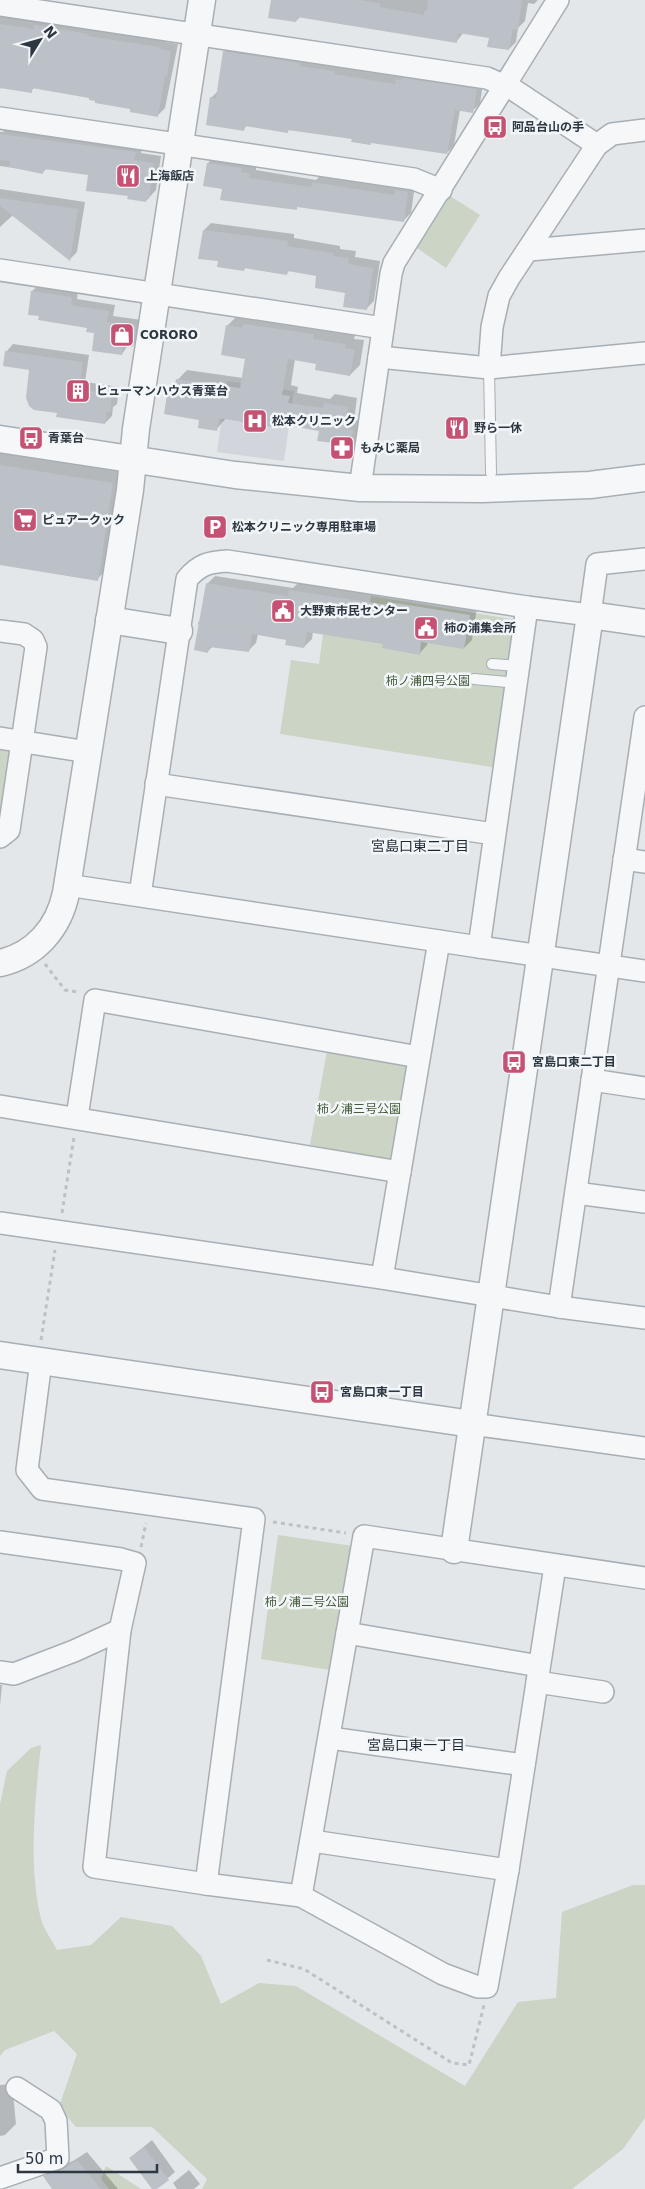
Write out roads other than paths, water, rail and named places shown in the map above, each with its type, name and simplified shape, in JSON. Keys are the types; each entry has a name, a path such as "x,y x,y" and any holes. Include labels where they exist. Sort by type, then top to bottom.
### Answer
{"street":[{"path":"0,963 22,955 46,936 61,912 67,885 109,620 156,294 202,0"},
{"path":"360,488 394,263 558,0"},
{"path":"0,5 487,78 506,85 598,146"},
{"path":"0,118 414,179 441,190"},
{"path":"489,368 492,327 499,296 528,250 598,146 612,134 645,130"},
{"path":"528,250 645,240"},
{"path":"0,270 383,328"},
{"path":"379,357 489,368 645,353"},
{"path":"0,439 296,482 360,488 420,490 590,485 645,478"},
{"path":"454,1550 597,564 645,559"},
{"path":"140,895 187,579 202,565 208,562 226,561 526,607 645,623"},
{"path":"480,947 526,607"},
{"path":"109,620 179,631"},
{"path":"0,630 24,634 34,640 36,647 9,830 0,837"},
{"path":"559,1307 609,966 635,860 645,717"},
{"path":"0,738 88,752"},
{"path":"156,784 494,834"},
{"path":"67,885 540,957 645,971"},
{"path":"382,1278 439,941"},
{"path":"77,1117 95,1000 419,1057"},
{"path":"592,1080 645,1088"},
{"path":"0,1106 77,1117 400,1172"},
{"path":"576,1193 645,1202"},
{"path":"0,1223 382,1278 559,1307 645,1318"},
{"path":"41,1353 27,1470 42,1489 254,1519 206,1884"},
{"path":"0,1355 41,1353 472,1424 645,1448"},
{"path":"301,1896 364,1536 645,1578"},
{"path":"0,1542 121,1559 135,1563 120,1630 94,1867 301,1896 443,1974 478,1987 487,1987 508,1870 555,1566"},
{"path":"0,1672 14,1674 74,1651 120,1630"},
{"path":"347,1633 538,1674 603,1692"},
{"path":"330,1738 524,1765"},
{"path":"312,1841 508,1870"},
{"path":"0,2178 58,2158 56,2121 51,2110 17,2088"}],"lane":[{"path":"489,368 491,473"},
{"path":"474,679 507,682 517,673 492,664"}],"place":[{"name":"阿品台山の手","path":"495,127"},
{"name":"上海飯店","path":"128,176"},
{"name":"CORORO","path":"122,335"},
{"name":"ヒューマンハウス青葉台","path":"78,391"},
{"name":"松本クリニック","path":"255,421"},
{"name":"野ら一休","path":"457,428"},
{"name":"青葉台","path":"31,438"},
{"name":"もみじ薬局","path":"342,448"},
{"name":"ピュアークック","path":"25,520"},
{"name":"松本クリニック専用駐車場","path":"215,527"},
{"name":"大野東市民センター","path":"283,611"},
{"name":"柿の浦集会所","path":"426,628"},
{"name":"宮島口東二丁目","path":"514,1062"},
{"name":"宮島口東一丁目","path":"322,1392"}],"district":[{"name":"宮島口東二丁目","path":"420,846"},
{"name":"宮島口東一丁目","path":"416,1745"}],"park label":[{"name":"柿ノ浦四号公園","path":"428,681"},
{"name":"柿ノ浦三号公園","path":"359,1109"},
{"name":"柿ノ浦二号公園","path":"307,1602"}]}
